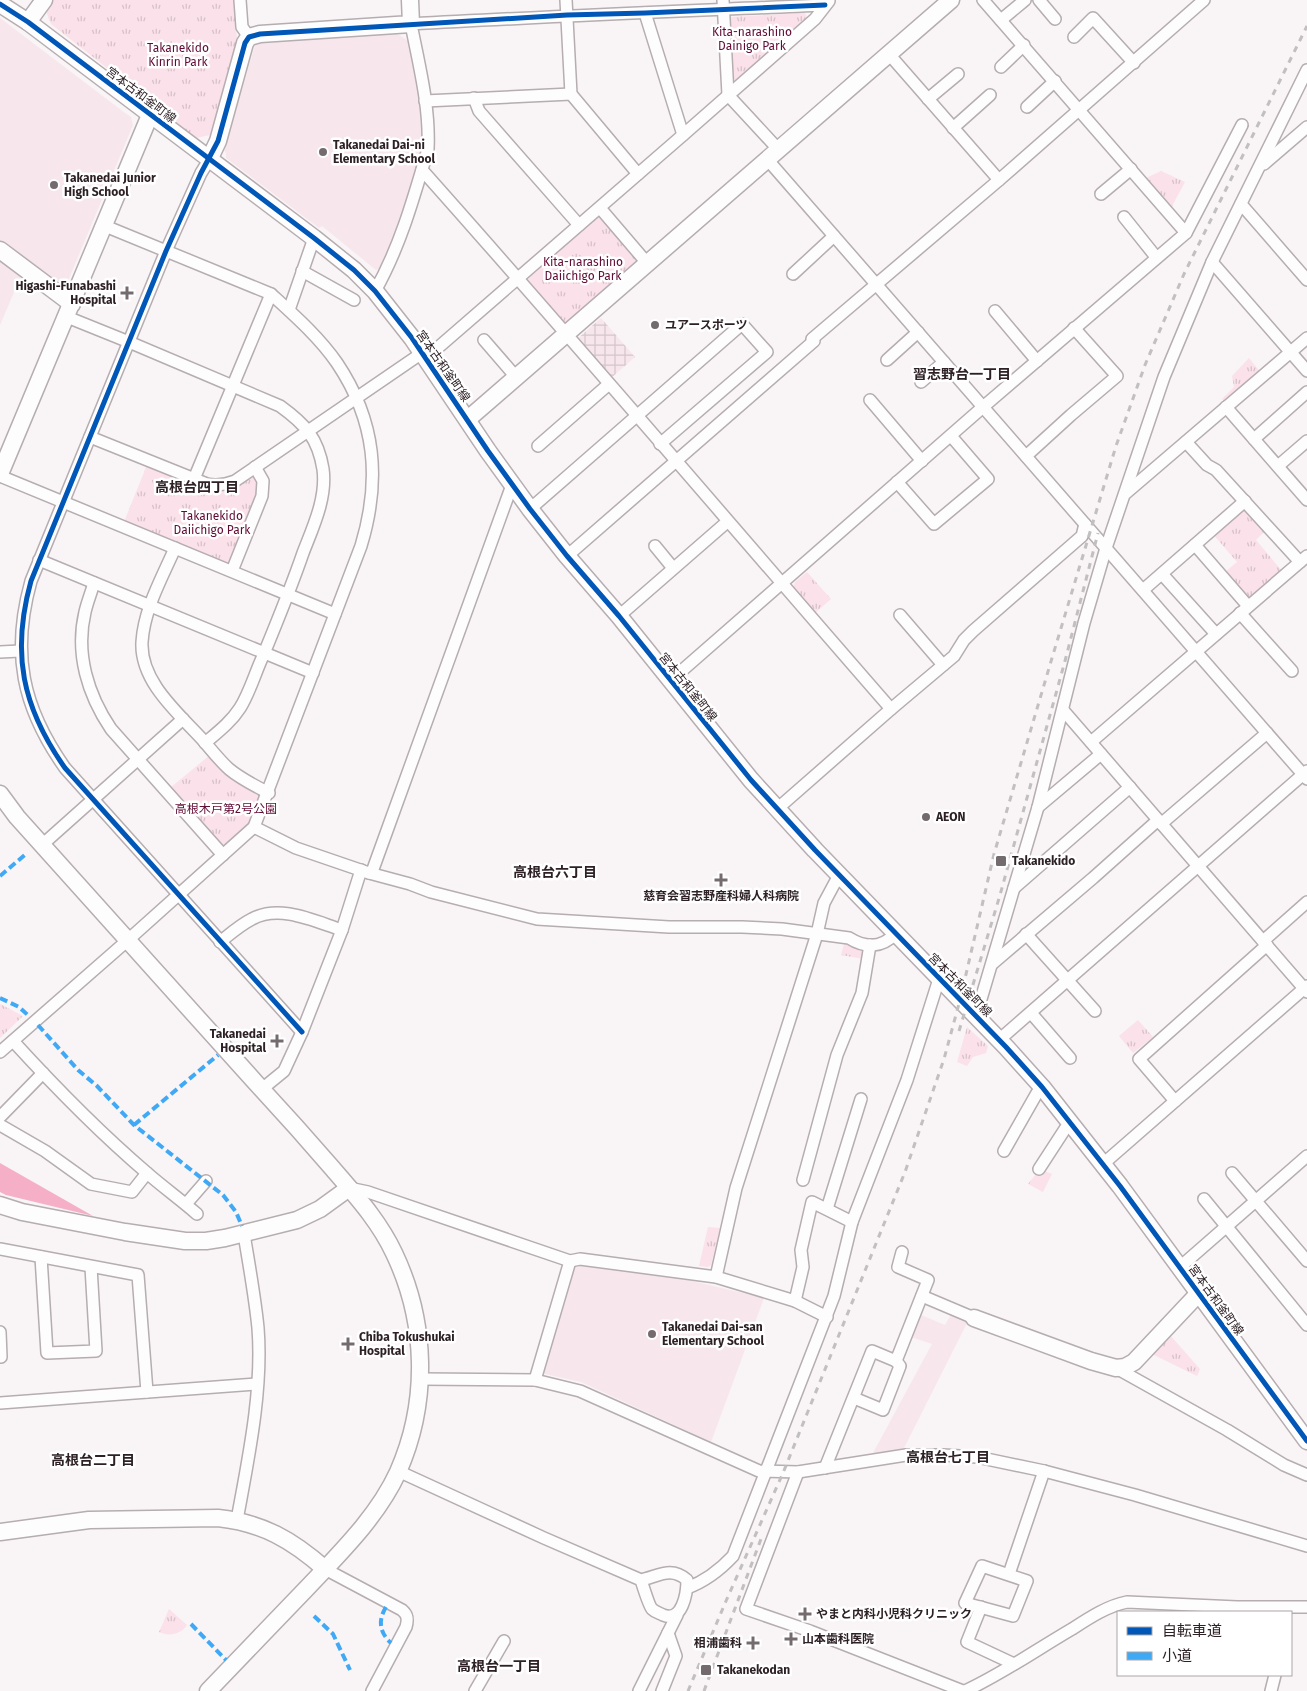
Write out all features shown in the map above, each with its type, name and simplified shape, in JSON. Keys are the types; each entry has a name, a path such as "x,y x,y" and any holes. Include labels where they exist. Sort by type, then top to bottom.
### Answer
{"street":[{"path":"28,22 33,0"},
{"path":"28,22 44,0"},
{"path":"240,0 242,27 249,37"},
{"path":"375,291 394,253 428,149 429,135 425,101 411,24 410,0"},
{"path":"566,0 571,94 638,174"},
{"path":"468,419 950,0"},
{"path":"983,0 1186,233"},
{"path":"1002,20 1024,0"},
{"path":"1039,0 1055,19"},
{"path":"567,556 876,284 1080,110 1204,0"},
{"path":"302,1032 65,768 50,747 34,714 26,688 20,651 26,598 30,581 166,251 201,173 218,142 245,43 249,37 260,34 567,15 645,13 723,5 827,2"},
{"path":"90,436 207,484 221,485 235,481 310,432 357,398 424,356 684,135 815,19 827,2"},
{"name":"宮本古和釜町線","path":"0,4 28,22 314,238 354,270 375,291 424,356 512,485 567,556 619,616 720,743 777,809 1042,1087 1182,1265 1198,1294 1307,1441"},
{"path":"723,5 728,95 834,236 1306,775 1198,866 999,1040"},
{"path":"645,13 684,135"},
{"path":"1074,37 1093,18 1134,63"},
{"path":"1001,67 1024,45"},
{"path":"888,53 999,180"},
{"path":"976,1016 1038,807 1084,623 1106,548 1164,376 1212,262 1307,70"},
{"path":"928,99 958,74"},
{"path":"1027,107 1056,82"},
{"path":"425,101 571,94"},
{"path":"953,128 990,95"},
{"path":"474,98 479,111 579,225"},
{"path":"150,115 0,475 335,614"},
{"path":"670,681 983,407 1186,233 1242,125"},
{"path":"1259,169 1307,127"},
{"path":"1101,194 1131,169"},
{"path":"422,170 567,334 890,709"},
{"path":"1241,204 1307,280"},
{"path":"600,208 647,263"},
{"path":"1124,217 1156,257"},
{"path":"0,1052 254,827 269,793 361,546 369,520 373,489 372,458 368,428 357,398 337,363 288,310 271,294 105,226"},
{"path":"793,274 834,236"},
{"path":"288,310 314,238"},
{"path":"0,250 69,311 129,342 280,406 310,432 319,450 323,471 323,491 318,514 288,594 241,706 228,722 205,743"},
{"path":"1212,262 1307,371"},
{"path":"302,271 354,300"},
{"path":"194,479 271,294"},
{"path":"995,311 1037,361"},
{"path":"530,509 742,324 767,352 660,444"},
{"path":"1026,456 1117,376 1074,328"},
{"path":"887,360 918,332"},
{"path":"1125,494 1307,338"},
{"path":"484,340 516,377"},
{"path":"921,382 944,362"},
{"path":"538,446 609,384"},
{"path":"1254,439 1307,392"},
{"path":"870,400 922,461"},
{"path":"1226,407 1307,499"},
{"path":"897,482 934,524 988,479 951,436"},
{"path":"1278,466 1307,441"},
{"path":"1091,742 1304,559 1216,470 1207,465 1186,442"},
{"path":"232,571 262,496 263,481 255,467"},
{"path":"365,871 374,869 512,485"},
{"path":"1143,590 1245,501"},
{"path":"619,616 727,522"},
{"path":"777,809 890,709 954,656 964,640 973,631 1082,536 1085,524"},
{"path":"1196,545 1292,672"},
{"path":"655,546 673,568"},
{"path":"175,548 150,606 144,626 142,642 145,662 157,688 205,743 229,768 248,782 269,793"},
{"path":"39,560 313,673"},
{"path":"1162,574 1216,634"},
{"path":"94,583 85,613 82,640 86,675 91,693 111,730 223,855"},
{"path":"900,615 943,665"},
{"path":"0,652 20,651"},
{"path":"1063,710 1306,989 1103,1164"},
{"path":"42,845 183,719"},
{"path":"992,964 1267,732"},
{"path":"1038,807 1101,754"},
{"path":"1014,888 1130,787"},
{"path":"0,794 17,817 363,1203 385,1236 394,1254 406,1284 419,1339 421,1379 414,1420 398,1471 376,1509 325,1570 208,1691"},
{"path":"254,827 296,848 365,871 431,892 537,919 669,928 742,927 782,929 849,938 870,945 882,944 895,934"},
{"path":"262,1089 284,1071 302,1032 365,871"},
{"path":"716,1277 736,1188 817,934 824,903 839,876"},
{"path":"1175,1101 1139,1059 1307,902"},
{"path":"220,942 242,924 253,918 271,913 288,913 342,930"},
{"path":"1026,934 1095,1011"},
{"path":"803,1180 838,1055 862,993 870,945"},
{"path":"687,1584 700,1582 708,1578 720,1570 733,1556 827,1317 852,1222 907,1080 939,979"},
{"path":"1031,1012 1070,1058"},
{"path":"13,1041 43,1074 103,1133 147,1173 197,1214"},
{"path":"0,1117 43,1074"},
{"path":"1004,1151 1042,1087"},
{"path":"827,1209 861,1099"},
{"path":"1039,1169 1065,1129 1072,1123"},
{"path":"0,1125 45,1151 92,1184 132,1192 147,1173"},
{"path":"1182,1265 1307,1156"},
{"path":"1232,1173 1307,1261"},
{"path":"186,1204 206,1181"},
{"path":"0,1204 27,1213 125,1232 185,1241 216,1240 288,1223 310,1215 349,1188 368,1192 570,1261 580,1259 716,1277 795,1302 827,1317"},
{"path":"1204,1199 1307,1325"},
{"path":"795,1302 803,1267 801,1250 812,1202 852,1222"},
{"path":"237,1520 250,1446 258,1384 258,1329 244,1234"},
{"path":"0,1249 138,1275 147,1392"},
{"path":"896,1361 928,1280 898,1267 902,1252"},
{"path":"41,1257 47,1353 96,1351 91,1267"},
{"path":"535,1380 570,1261"},
{"path":"1116,1368 1125,1367 1134,1362 1198,1294"},
{"path":"922,1296 974,1318 1091,1361 1116,1368 1227,1430 1284,1465 1307,1476"},
{"path":"0,1332 0,1357"},
{"path":"825,1468 872,1351 896,1361 900,1366 883,1410 854,1398"},
{"path":"421,1379 535,1380 580,1390 758,1471 798,1472 892,1457 944,1455 991,1459 1135,1495 1307,1546"},
{"path":"0,1403 258,1384"},
{"path":"398,1471 544,1538 646,1579 666,1572 681,1574 687,1584 680,1611 672,1616 666,1616 653,1610 647,1594 646,1579"},
{"path":"1009,1574 1044,1471"},
{"path":"798,1472 746,1608 969,1690 1096,1614 1117,1604 1127,1602 1209,1609 1288,1610 1307,1607"},
{"path":"0,1532 89,1520 218,1518 237,1520 266,1530 292,1543 325,1570 402,1610 407,1616 408,1622 406,1627 372,1691"},
{"path":"982,1566 1027,1581 1013,1616 981,1608 966,1604 982,1566"},
{"path":"981,1608 967,1642 1014,1664"},
{"path":"639,1691 676,1614"},
{"path":"662,1691 676,1656 668,1633"},
{"path":"475,1691 504,1642"},
{"path":"1271,1691 1275,1676"}],"shaded area":[{"name":"Takanedai Junior High School","path":"0,18 131,117 133,125 63,293 0,245"},
{"name":"Takanedai Dai-ni Elementary School","path":"394,32 410,42 420,107 422,145 418,166 382,268 376,270 322,226 319,228 226,158 224,150 256,42"},
{"path":"0,259 21,276 0,325"},
{"path":"601,318 635,357 610,379 576,340"},
{"path":"0,1163 93,1216 0,1192"},
{"name":"Takanedai Dai-san Elementary School","path":"576,1262 671,1276 764,1298 711,1442 581,1382 545,1374 543,1371"},
{"path":"952,1313 968,1321 903,1450 872,1455 932,1344 911,1337 921,1315 945,1325"}],"green space":[{"name":"Takanekido Kinrin Park","path":"49,0 235,0 237,44 210,135 196,138 51,24 46,11"},
{"name":"Kita-narashino Dainigo Park","path":"805,13 808,20 738,81 731,78 729,17"},
{"path":"1161,171 1185,182 1171,208 1146,178"},
{"name":"Kita-narashino Daiichigo Park","path":"601,215 638,257 638,262 566,324 563,323 526,281 527,277 596,216"},
{"path":"1249,358 1261,373 1227,404 1222,399 1234,387 1232,376"},
{"name":"Takanekido Daiichigo Park","path":"147,465 199,486 252,475 257,476 261,488 232,564 228,565 124,522"},
{"path":"1245,508 1266,530 1256,540 1282,571 1251,600 1246,599 1224,573 1237,562 1212,533"},
{"path":"807,572 831,599 815,613 793,588 795,582"},
{"name":"高根木戸第2号公園","path":"210,755 259,794 260,802 255,817 245,830 227,847 220,846 170,788"},
{"path":"844,944 858,946 864,950 864,959 841,955"},
{"path":"0,1004 23,1016 0,1038"},
{"path":"1138,1020 1153,1037 1133,1053 1119,1036"},
{"path":"967,1027 988,1046 986,1053 973,1057 967,1066 957,1062"},
{"path":"1040,1169 1052,1174 1043,1192 1028,1184"},
{"path":"708,1227 720,1228 711,1265 708,1267 699,1266"},
{"path":"1169,1334 1200,1369 1197,1376 1150,1353"},
{"path":"169,1609 187,1625 182,1631 163,1634 159,1632"}],"railway":[{"path":"688,1691 783,1473 905,1172 944,1059 960,1000 994,854 1116,446 1145,365 1184,274 1307,26"},
{"path":"959,1031 1000,895 1065,661 1098,533"},
{"path":"704,1691 761,1539"}],"marked path":[{"path":"0,876 26,854"},
{"path":"0,998 19,1007 30,1017"},
{"path":"38,1025 78,1070 97,1086 134,1125 223,1195 236,1212 242,1226"},
{"path":"134,1125 218,1055"},
{"path":"386,1607 383,1612 381,1626 384,1635 391,1643"},
{"path":"314,1616 333,1634 350,1670"},
{"path":"191,1624 226,1660"}],"cycle path":[{"path":"0,4 28,22 314,238 354,270 375,291 412,338 488,451 567,556 619,616 751,780 815,850 1006,1047 1042,1087 1120,1186 1307,1441"},
{"path":"302,1032 65,768 50,745 30,701 24,679 22,656 22,632 31,581 166,251 201,173 218,141 245,43 249,37 260,34 567,15 825,5"}],"place":[{"name":"Takanedai Dai-ni Elementary School","path":"323,152"},
{"name":"Takanedai Junior High School","path":"54,185"},
{"name":"Higashi-Funabashi Hospital","path":"127,293"},
{"name":"ユアースポーツ","path":"655,325"},
{"name":"AEON","path":"926,817"},
{"name":"Takanekido","path":"1001,861"},
{"name":"慈育会習志野産科婦人科病院","path":"721,880"},
{"name":"Takanedai Hospital","path":"277,1041"},
{"name":"Takanedai Dai-san Elementary School","path":"652,1334"},
{"name":"Chiba Tokushukai Hospital","path":"348,1344"},
{"name":"やまと内科小児科クリニック","path":"805,1614"},
{"name":"山本歯科医院","path":"791,1639"},
{"name":"相浦歯科","path":"753,1643"},
{"name":"Takanekodan","path":"706,1670"}],"district":[{"name":"習志野台一丁目","path":"962,374"},
{"name":"高根台四丁目","path":"197,487"},
{"name":"高根台六丁目","path":"555,872"},
{"name":"高根台七丁目","path":"948,1457"},
{"name":"高根台二丁目","path":"93,1460"},
{"name":"高根台一丁目","path":"499,1666"}]}
